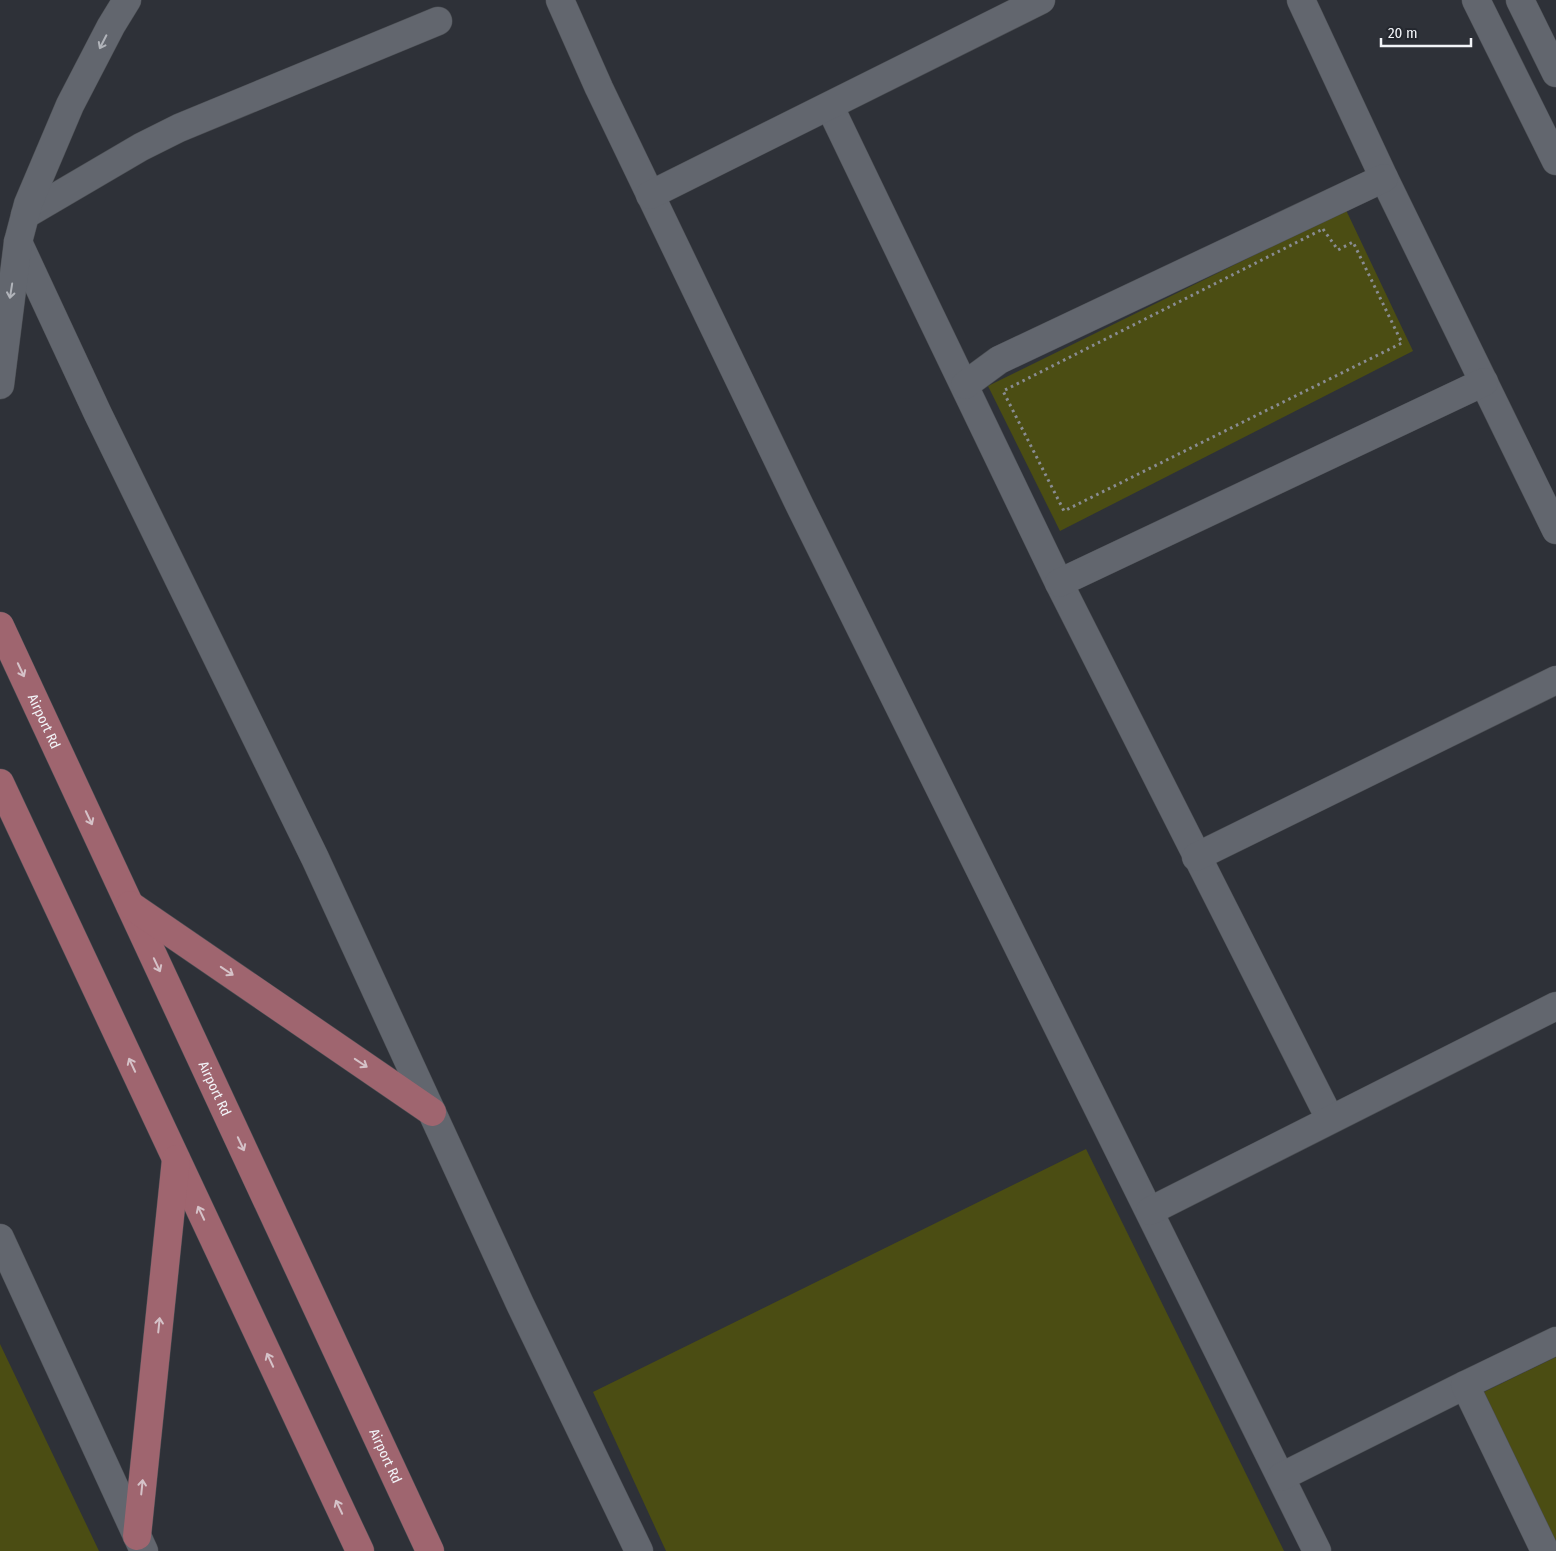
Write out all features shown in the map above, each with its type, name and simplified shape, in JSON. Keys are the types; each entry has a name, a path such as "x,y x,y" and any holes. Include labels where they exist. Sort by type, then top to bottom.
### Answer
{"main road":[{"name":"Airport Rd","path":"0,626 430,1551"},
{"path":"0,783 360,1551"},
{"path":"129,904 432,1112"},
{"path":"141,1543 176,1158"}],"street":[{"path":"0,385 18,242 25,215 70,105 111,26 127,0"},
{"path":"560,0 650,195 796,497 1317,1551"},
{"path":"650,195 830,107 1041,0"},
{"path":"1301,0 1384,178 1556,530"},
{"path":"1476,0 1556,161"},
{"path":"1520,0 1556,73"},
{"path":"25,215 140,147 179,128 438,20"},
{"path":"830,107 1059,583 1330,1119"},
{"path":"965,385 999,360 1384,178"},
{"path":"18,242 102,423 315,858 524,1312 639,1551"},
{"path":"1059,583 1484,382"},
{"path":"1196,857 1556,680"},
{"path":"1150,1211 1556,1006"},
{"path":"0,1238 141,1543"},
{"path":"1281,1477 1556,1341"},
{"path":"1464,1386 1545,1551"}],"path":[{"path":"1323,230 1338,250 1353,242 1402,343 1064,511 1003,391 1323,230"}],"shaded area":[{"path":"1346,210 1413,351 1060,531 988,386"},
{"path":"1086,1149 1284,1551 666,1551 593,1392"},
{"path":"0,1344 99,1551 0,1551"},
{"path":"1556,1357 1556,1549 1484,1392"}]}
